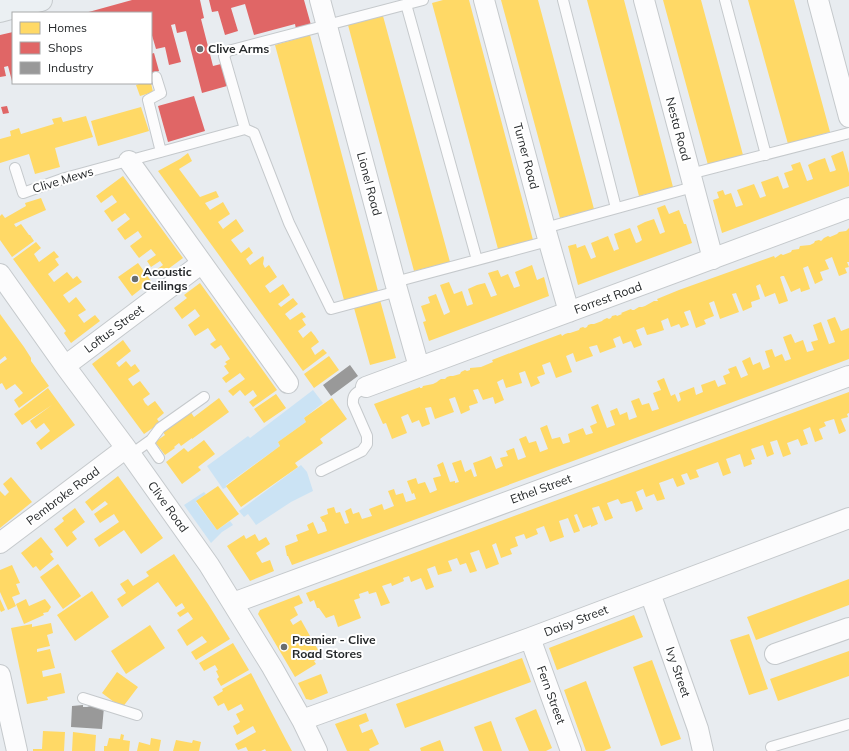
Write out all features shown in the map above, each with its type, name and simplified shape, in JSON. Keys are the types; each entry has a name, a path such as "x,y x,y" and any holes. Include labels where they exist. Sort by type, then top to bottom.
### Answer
{"street":[{"path":"0,11 41,0"},
{"name":"Lionel Road","path":"320,0 419,367"},
{"name":"Turner Road","path":"484,0 569,312"},
{"name":"Nesta Road","path":"644,0 713,259"},
{"path":"818,0 849,117"},
{"path":"129,161 288,383"},
{"name":"Forrest Road","path":"366,387 849,208"},
{"name":"Loftus Street","path":"65,366 202,263"},
{"name":"Clive Road","path":"0,274 209,565 272,667 302,720 317,751"},
{"name":"Ethel Street","path":"233,603 849,376"},
{"name":"Pembroke Road","path":"0,543 128,451"},
{"name":"Daisy Street","path":"302,720 530,638 849,518"},
{"name":"Ivy Street","path":"650,593 698,729 702,751"},
{"path":"775,654 849,628"},
{"name":"Fern Street","path":"530,638 571,751"},
{"path":"0,675 4,710 16,751"}],"lane":[{"path":"245,129 224,56 228,51 423,0"},
{"path":"563,0 616,208"},
{"path":"725,0 766,154"},
{"path":"406,4 476,260"},
{"path":"156,77 161,93 148,100 161,152"},
{"path":"129,161 245,129 254,133 289,223 331,309 547,235 616,208 766,154 849,133"},
{"name":"Clive Mews","path":"15,168 23,193 65,178 129,161"},
{"path":"321,471 362,450 367,444 367,436 353,404 352,398 355,394 366,387"},
{"path":"128,451 148,442 160,428 204,397"},
{"path":"148,442 159,458"},
{"path":"84,698 137,715"},
{"path":"771,747 849,724"}],"shaded area":[{"path":"313,390 323,403 304,418 306,422 278,442 280,446 226,485 227,487 223,489 207,466 248,436 250,438"},
{"path":"301,465 307,472 313,491 291,502 256,525 248,514 244,517 239,511"},
{"path":"204,492 206,494 196,502 217,530 230,521 233,525 222,532 211,543 184,505"}],"building: Homes":[{"path":"443,0 469,0 533,240 498,249 432,3"},
{"path":"501,0 538,0 594,209 560,218"},
{"path":"587,0 624,0 673,187 639,196"},
{"path":"663,0 701,0 743,155 708,165"},
{"path":"748,0 794,0 830,132 788,144"},
{"path":"383,16 450,262 414,271 348,25"},
{"path":"310,35 378,291 344,300 275,45"},
{"path":"151,84 153,92 140,96 136,85"},
{"path":"141,107 149,131 98,146 91,121"},
{"path":"86,116 93,137 55,148 60,167 35,174 29,154 0,163 0,139 11,136 10,131 19,128 21,134 54,124 52,119 61,117 63,122"},
{"path":"843,151 849,173 849,186 722,233 713,200 719,198 717,192 723,190 725,195 731,193 736,207 743,205 737,190 754,184 760,198 766,196 761,182 778,176 783,189 789,187 784,173 793,170 791,165 800,162 807,181 813,179 808,165 825,158 830,172 834,171 836,170 831,156"},
{"path":"188,153 192,161 179,169 200,197 216,191 219,197 205,203 210,210 223,202 230,214 218,222 223,229 236,219 244,231 231,240 241,253 249,247 253,253 246,259 250,265 263,256 263,264 265,268 269,265 277,277 265,286 270,293 283,284 290,295 278,304 281,307 293,298 298,304 285,314 290,320 302,312 306,317 302,319 306,325 298,331 303,338 311,331 315,336 319,342 311,348 315,355 323,349 327,353 303,371 158,171"},
{"path":"123,176 183,258 160,275 156,270 163,265 160,261 151,267 147,261 156,255 151,249 139,258 130,246 142,237 138,231 125,240 117,229 130,219 125,213 112,222 104,211 117,202 112,195 101,203 96,196"},
{"path":"41,198 46,210 14,224 16,227 21,224 34,241 12,257 0,240 0,216 2,214 5,218 26,206 25,203"},
{"path":"665,205 669,214 679,210 684,224 686,224 692,243 578,285 568,246 576,244 577,248 585,245 591,259 596,257 591,243 608,236 614,251 619,249 614,234 630,228 636,243 639,242 642,240 637,226 645,222 654,219 660,234 665,232 657,208"},
{"path":"849,228 849,262 847,262 849,267 845,268 847,273 839,276 832,257 825,260 829,269 820,272 823,280 815,284 808,266 803,268 810,289 801,292 800,288 791,292 784,276 782,276 780,277 788,301 779,304 775,293 765,297 760,284 756,286 760,299 751,302 752,307 743,311 736,293 732,294 739,312 720,319 714,301 709,303 714,316 704,320 706,324 696,328 690,310 684,312 689,325 681,328 679,324 671,327 668,318 661,321 664,330 647,335 644,327 636,330 642,345 634,348 631,341 623,344 620,336 613,339 616,347 600,353 597,345 589,347 593,356 576,362 573,353 566,356 572,372 556,378 550,362 542,365 545,374 537,377 540,383 531,387 525,371 519,373 522,383 506,388 503,379 497,382 504,400 495,404 493,397 483,400 478,389 473,390 478,403 469,406 470,410 461,414 455,397 449,399 454,412 435,419 431,407 425,408 430,424 422,427 419,420 412,423 408,414 401,417 407,433 392,439 386,423 383,424 374,404 420,387 422,388 423,386 433,384 441,379 460,374 465,370 470,370 470,368 481,367 493,362 492,360 526,347 561,334 562,336 579,330 580,328 585,328 588,325 607,318 609,319 612,316 617,316 631,309 634,310 645,306 654,301 658,301 657,299 679,290 774,256 775,258 781,254 783,255 791,252 792,250 799,249 800,246 810,245 819,240 821,241 828,236 830,237 839,232 846,231"},
{"path":"36,242 41,248 34,254 39,262 54,251 59,257 55,259 59,265 48,274 54,282 67,272 73,279 77,276 82,282 63,295 69,303 76,297 86,310 78,315 84,323 95,315 100,321 71,343 64,333 66,331 13,259"},
{"name":"Acoustic Ceilings","path":"138,263 151,281 132,296 118,277"},
{"path":"532,265 537,280 544,277 549,296 429,341 423,322 426,321 421,306 430,303 428,297 436,294 444,315 450,312 440,285 449,282 454,294 462,291 467,306 473,304 468,289 477,285 485,283 491,297 497,295 488,273 498,270 501,277 508,274 514,288 520,286 515,272"},
{"path":"200,283 277,390 253,407 249,402 257,396 253,390 245,396 240,390 233,396 228,391 245,379 240,373 226,383 222,378 229,373 224,366 227,364 225,362 230,359 221,345 215,349 210,344 216,340 208,328 195,336 188,325 200,316 195,309 182,319 174,308 187,298 184,295"},
{"path":"380,300 396,358 370,365 354,308"},
{"path":"0,314 24,347 31,358 31,361 49,386 19,408 14,400 23,393 15,384 6,390 2,383 0,384 0,364 7,359 5,356 0,360"},
{"path":"835,317 841,331 849,328 849,359 292,565 287,556 285,546 298,541 296,535 309,530 307,525 313,522 318,534 327,531 324,522 320,517 328,514 327,509 334,507 336,513 340,512 345,524 349,523 345,511 351,508 353,514 359,512 362,519 372,516 369,509 382,504 384,510 394,506 388,491 394,489 396,495 403,493 406,502 416,499 414,493 412,494 407,481 416,478 418,484 425,482 430,493 437,490 433,478 441,476 437,465 443,462 450,482 455,481 455,483 459,482 452,463 461,460 465,472 471,469 474,477 477,476 473,463 491,456 496,469 503,466 500,458 508,456 506,451 514,448 518,460 526,457 519,439 526,436 529,443 536,441 540,452 548,449 540,428 547,425 552,439 560,437 563,444 570,442 568,434 583,428 586,435 593,433 590,426 597,423 591,407 598,404 607,428 615,425 610,411 617,408 620,415 627,412 629,420 637,417 631,401 639,398 642,405 649,403 652,411 659,409 653,393 661,390 657,381 664,378 671,396 675,394 678,402 681,400 679,393 694,387 696,395 703,392 701,385 715,380 718,387 726,384 723,376 730,373 728,369 736,366 741,378 748,375 742,361 750,357 753,365 760,362 763,370 770,367 765,351 772,349 775,357 782,354 785,361 791,359 783,337 791,334 795,343 803,340 807,352 814,350 811,342 818,340 813,325 821,322 829,344 835,342 827,320"},
{"path":"123,340 131,351 116,363 119,367 126,361 131,367 135,364 140,371 128,379 133,386 140,381 150,394 143,399 145,403 148,406 155,401 164,413 157,419 160,423 144,434 92,364"},
{"path":"329,356 339,370 314,388 304,374"},
{"path":"48,388 75,425 41,450 36,443 50,431 44,423 36,429 30,421 52,405 22,425 14,414"},
{"path":"849,392 848,417 841,419 846,431 839,434 834,419 824,422 826,426 819,429 823,439 815,442 810,427 803,430 808,444 801,446 798,439 787,443 791,454 783,457 777,440 770,442 774,454 767,457 763,445 751,449 755,459 751,460 752,464 744,467 740,454 726,459 731,473 723,476 718,462 696,470 699,477 690,480 687,473 681,475 685,484 677,487 673,478 659,483 665,499 657,501 654,494 646,497 643,489 636,492 643,509 636,512 632,501 621,504 618,499 607,503 613,518 605,521 599,506 592,508 598,524 591,527 591,525 583,528 577,514 574,515 580,531 574,533 568,518 559,521 564,537 550,542 544,526 536,529 538,534 526,539 524,534 515,537 518,546 510,549 512,554 501,558 496,543 492,545 499,564 486,569 479,550 470,553 477,571 470,573 466,563 460,565 457,558 448,561 452,571 438,575 435,566 427,569 434,587 426,590 421,578 411,582 409,576 403,578 404,581 392,586 391,583 382,586 390,603 381,606 376,592 369,594 368,591 359,594 360,598 354,600 361,618 338,627 334,615 326,618 319,608 317,608 314,600 310,602 306,593"},
{"path":"276,394 286,408 264,423 254,409"},
{"path":"219,398 229,412 181,446 179,443 165,455 155,442 165,435 163,432 190,411 194,417"},
{"path":"332,398 347,419 320,439 323,443 295,463 298,467 241,507 226,486 280,446 278,442 306,422 304,418"},
{"path":"204,440 215,454 198,467 201,470 182,484 166,462 184,448 188,452"},
{"path":"118,476 163,538 141,554 124,530 99,547 94,539 119,522 114,514 100,523 94,514 108,504 105,501 92,511 85,502"},
{"path":"11,477 32,502 0,528 0,491 5,496 9,492 3,484"},
{"path":"218,486 239,514 217,530 196,501"},
{"path":"75,508 85,522 72,532 77,539 67,547 54,529 64,521 62,518"},
{"path":"255,534 259,541 266,537 270,544 256,553 262,563 270,560 274,571 250,581 227,546 244,535 246,539"},
{"path":"41,537 53,552 50,554 54,559 40,571 36,566 33,568 21,553"},
{"path":"174,554 230,639 196,660 191,652 207,642 202,636 187,646 177,630 193,619 188,612 180,617 177,613 185,608 182,603 176,607 158,582 122,607 117,599 126,593 120,584 128,579 133,586 149,576 146,572"},
{"path":"58,564 81,596 63,609 40,577"},
{"path":"12,565 20,583 16,584 20,594 12,597 16,606 8,610 0,592 0,570"},
{"path":"849,579 849,605 756,640 747,617"},
{"path":"92,591 109,617 75,641 57,615"},
{"path":"299,595 303,603 294,607 298,615 290,620 293,625 301,620 310,636 302,641 305,645 313,641 322,657 314,661 316,664 295,677 258,614 260,610"},
{"path":"0,599 5,610 1,612 0,610"},
{"path":"26,599 29,606 45,599 51,607 48,612 43,613 44,615 24,624 16,604"},
{"path":"634,615 643,637 557,670 549,648"},
{"path":"51,623 53,633 47,635 50,646 37,649 37,652 50,649 55,668 42,671 43,677 61,673 65,693 47,697 48,700 27,704 11,628 32,624 32,627"},
{"path":"150,625 165,648 126,674 111,651"},
{"path":"749,634 768,689 749,695 730,640"},
{"path":"233,643 249,670 221,686 217,679 219,677 216,671 218,670 215,665 204,671 199,663"},
{"path":"849,651 849,676 778,701 770,679"},
{"path":"522,658 531,682 405,728 396,704"},
{"path":"652,660 681,739 661,746 633,667"},
{"path":"117,672 138,687 122,708 102,693"},
{"path":"251,673 292,751 266,751 265,749 261,751 248,751 246,747 238,750 235,744 256,732 253,726 237,735 233,726 240,722 236,714 244,710 241,704 228,711 224,703 218,706 213,697 223,691 222,689"},
{"path":"321,674 328,693 311,700 306,699 298,683"},
{"path":"586,681 611,748 604,751 586,751 564,690"},
{"path":"536,709 552,748 546,751 529,751 515,718"},
{"path":"366,713 369,721 359,725 362,733 372,729 379,744 369,749 370,751 347,751 335,724"},
{"path":"491,721 502,751 483,751 474,727"},
{"path":"43,731 65,732 64,751 33,751 33,749 42,749"},
{"path":"73,732 96,735 95,751 72,751"},
{"path":"121,734 124,735 123,740 130,741 129,751 104,751 104,746 107,746 109,738 120,739"},
{"path":"151,738 161,740 159,751 137,751 139,742 150,745"},
{"path":"176,740 192,743 193,740 201,742 199,751 173,751"},
{"path":"440,740 444,751 421,751 420,748"}],"building: Shops":[{"path":"132,0 200,0 204,18 201,19 213,66 221,64 227,86 202,93 186,31 177,33 175,24 171,25 181,62 169,65 165,47 156,49 152,35 152,12 89,12"},
{"path":"209,0 304,0 311,25 296,29 295,24 254,35 245,4 231,8 238,31 225,35 218,11 212,12"},
{"path":"12,32 12,81 8,66 4,67 6,76 0,77 0,35"},
{"path":"154,53 159,71 152,74 152,54"},
{"path":"194,96 205,131 168,142 158,106"},
{"path":"7,106 9,113 3,114 1,107"}],"building: Industry":[{"path":"350,365 358,376 331,396 323,385"},
{"path":"97,704 104,707 102,729 71,727 72,706 83,705 83,707 87,707"}],"place":[{"name":"Clive Arms","path":"200,49"},
{"name":"Acoustic Ceilings","path":"135,279"},
{"name":"Premier - Clive Road Stores","path":"284,647"}]}
